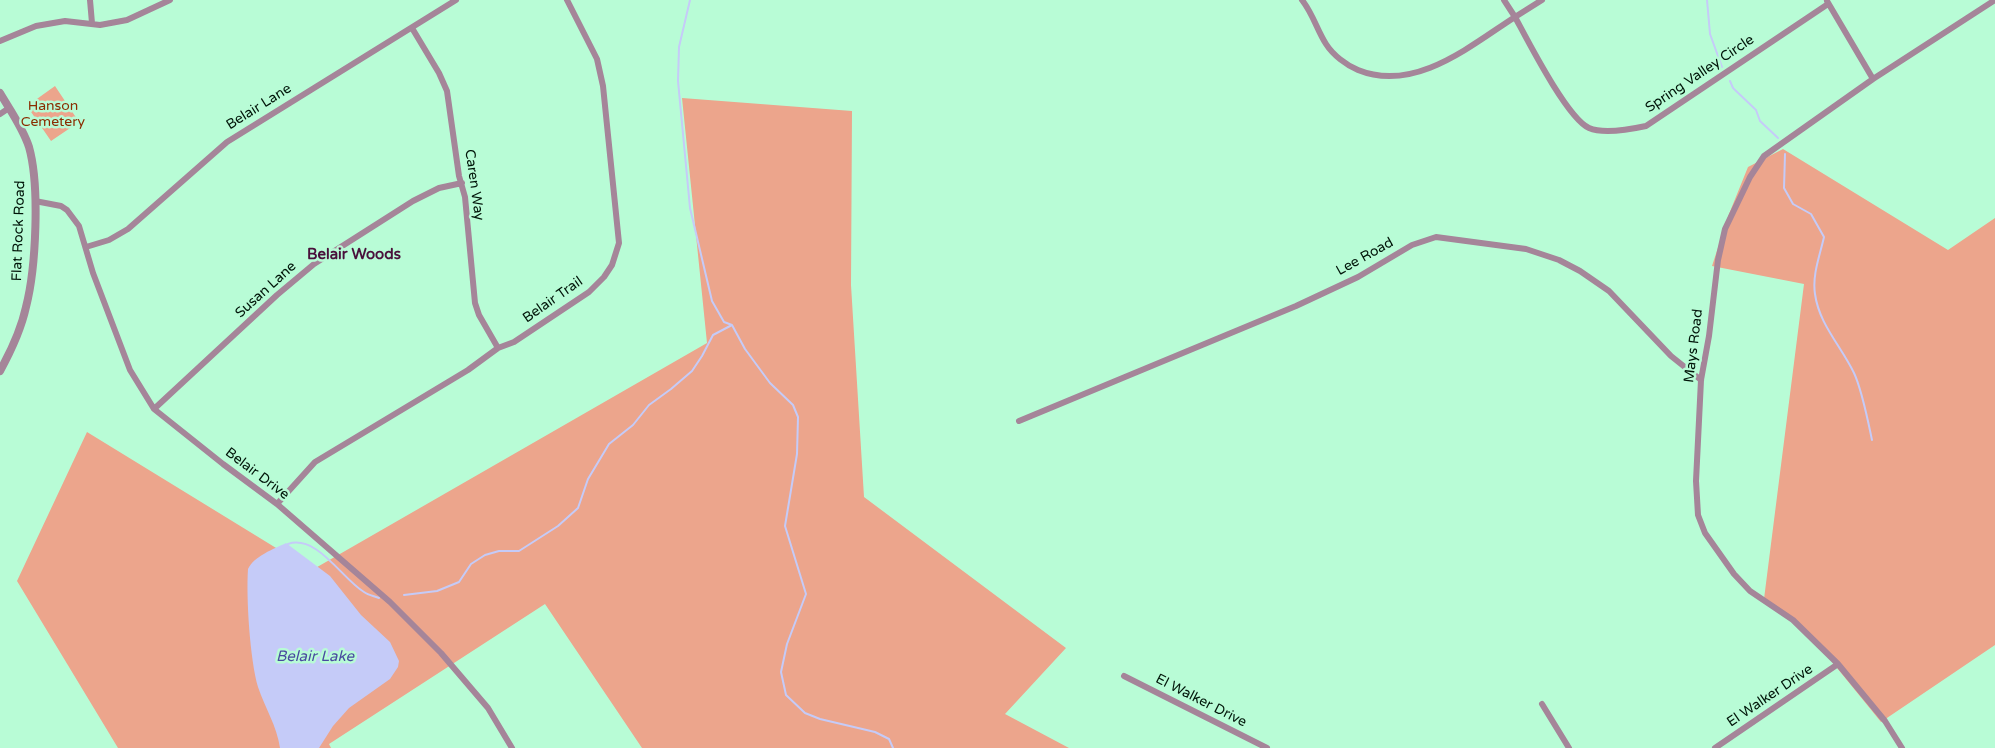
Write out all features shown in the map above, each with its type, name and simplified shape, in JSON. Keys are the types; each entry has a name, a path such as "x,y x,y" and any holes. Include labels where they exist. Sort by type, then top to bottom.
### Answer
{"street":[{"path":"90,0 92,23"},
{"path":"0,41 36,26 65,21 100,25 127,20 170,0"},
{"name":"Belair Lane","path":"86,246 110,240 128,230 227,142 456,0"},
{"name":"Belair Trail","path":"277,504 315,462 468,370 498,348 514,342 589,292 604,277 612,265 619,243 603,86 597,59 567,0"},
{"path":"1302,0 1311,12 1326,44 1347,65 1367,73 1388,76 1408,75 1433,67 1542,0"},
{"name":"Spring Valley Circle","path":"1504,0 1559,93 1574,113 1589,128 1617,130 1646,126 1827,2"},
{"name":"Mays Road","path":"1902,748 1885,721 1838,664 1793,620 1750,591 1734,574 1704,533 1698,515 1696,481 1701,380 1710,336 1718,260 1724,230 1750,177 1764,156 1873,78 1995,0"},
{"path":"1827,2 1873,78"},
{"name":"Caren Way","path":"412,28 439,73 447,91 462,183 475,303 479,315 498,348"},
{"name":"Flat Rock Road","path":"0,93 28,145 33,170 35,201 29,292 20,327 0,372"},
{"path":"0,114 9,108"},
{"name":"Susan Lane","path":"154,409 277,295 314,264 414,201 439,188 462,183"},
{"name":"Belair Drive","path":"35,201 53,203 67,210 79,226 93,273 130,370 154,409 277,504 390,602 441,653 488,708 512,748"},
{"name":"Lee Road","path":"1019,422 1296,306 1358,277 1412,244 1436,238 1526,249 1559,260 1580,271 1609,291 1671,356 1701,380"},
{"name":"El Walker Drive","path":"1715,748 1838,664"},
{"name":"El Walker Drive","path":"1124,676 1267,748"},
{"path":"1542,704 1569,748"}],"green space":[{"name":"Hanson Cemetery","path":"55,86 79,122 51,141 27,106"},
{"path":"682,98 852,111 851,285 864,497 1066,648 1005,714 1069,748 642,748 545,604 329,744 331,748 118,748 17,581 87,432 312,570 707,343"},
{"path":"1783,149 1948,250 1995,218 1995,645 1881,722 1811,636 1764,599 1804,284 1712,266 1729,214 1748,167"}],"water":[{"name":"Belair Lake","path":"286,543 330,576 361,615 390,642 399,661 398,667 390,679 349,708 333,726 319,748 280,748 274,725 255,675 248,612 248,569 259,557"}],"waterway":[{"path":"690,0 679,47 678,81 690,208 712,301 724,322 732,325 745,349 770,383 793,405 798,417 797,454 785,526 806,594 787,644 781,672 786,695 805,713 820,719 875,732 889,739 893,748"},
{"path":"1707,0 1710,34 1722,67"},
{"path":"1730,81 1733,88 1756,110 1760,121 1778,138"},
{"path":"1785,154 1784,188 1793,204 1811,214 1824,237 1814,287 1817,305 1857,380 1872,440"},
{"path":"404,595 437,591 459,582 471,564 485,555 499,551 519,551 558,526 578,508 588,479 609,444 633,425 649,405 692,371 713,335 732,325"},
{"path":"288,544 299,543 309,545 329,559 356,586 366,593 379,598"}],"district":[{"name":"Belair Woods","path":"354,255"}]}
